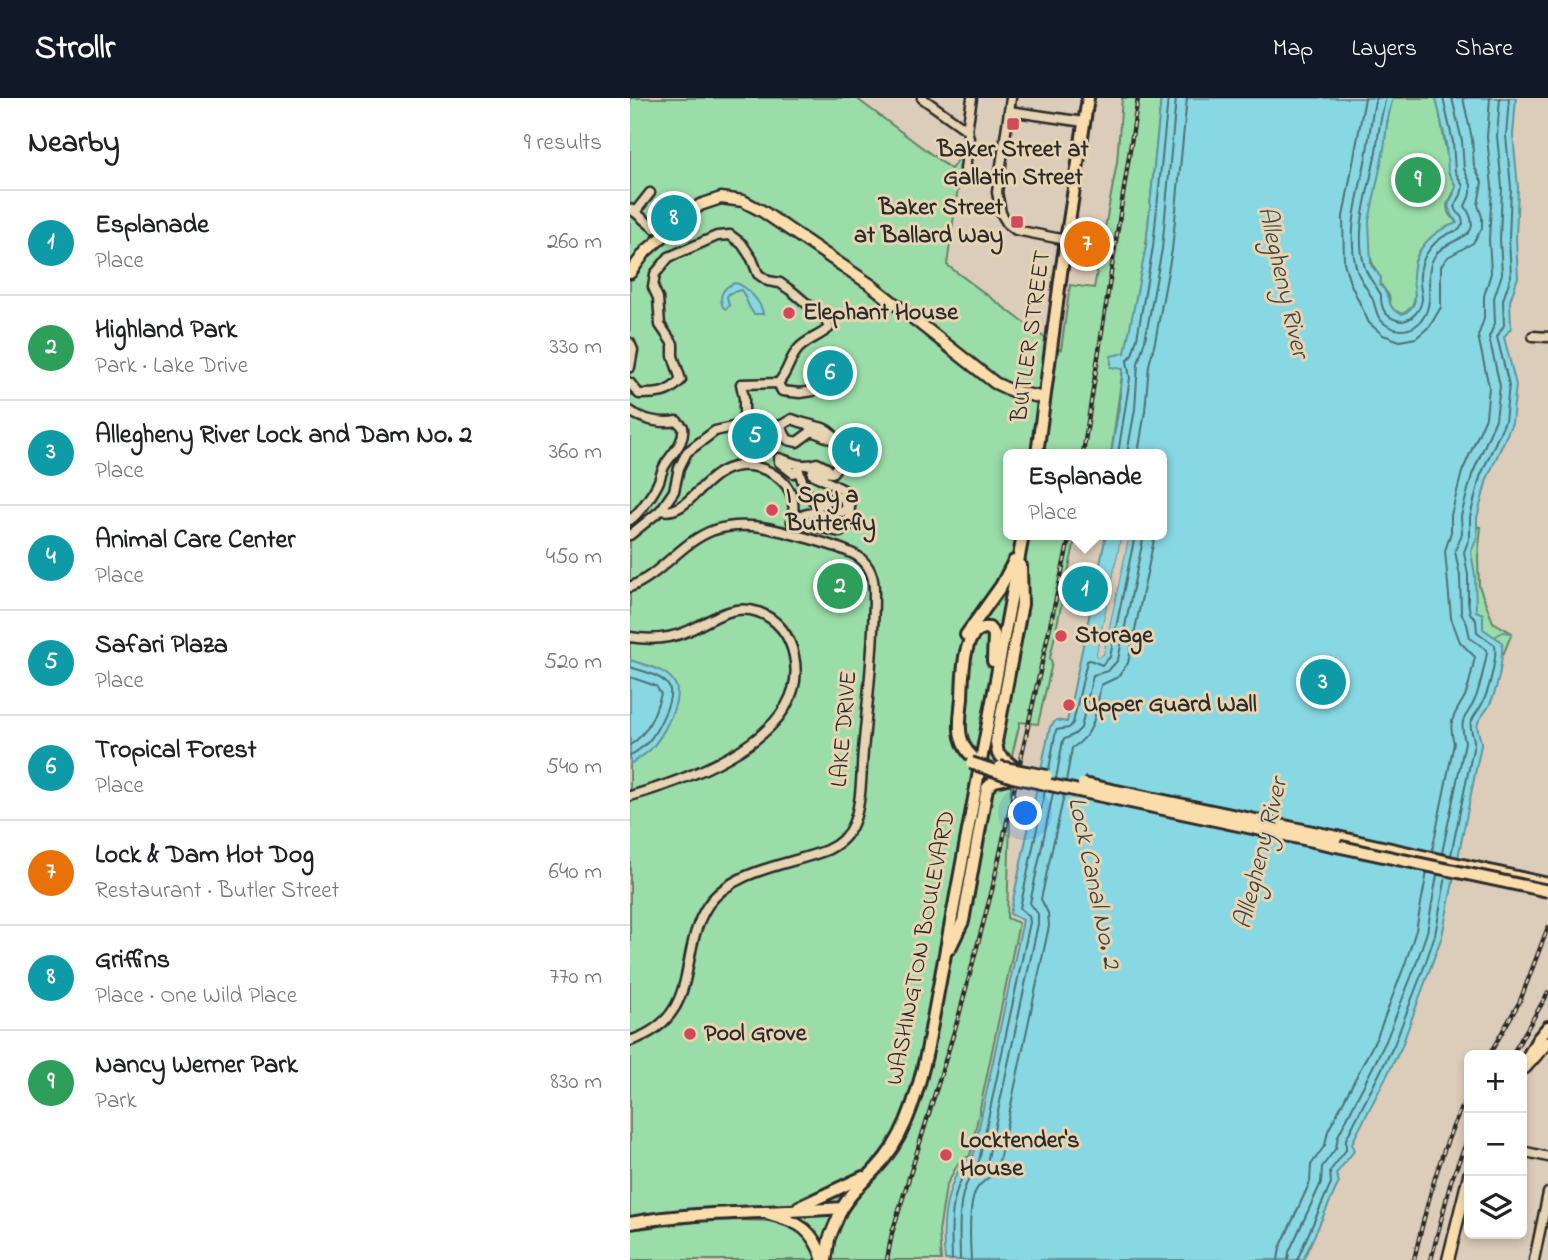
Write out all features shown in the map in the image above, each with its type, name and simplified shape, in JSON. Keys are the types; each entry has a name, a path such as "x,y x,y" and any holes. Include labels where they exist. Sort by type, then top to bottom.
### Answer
{"highway":[{"name":"BUTLER STREET","path":"1038,449 1088,98"},
{"path":"1015,773 998,754 996,741 1022,604 1022,540"},
{"path":"1020,549 1001,586 968,630 960,652 954,734 961,753 974,761 1015,773 1548,891"},
{"name":"WASHINGTON BOULEVARD","path":"842,1208 852,1192 872,1173 898,1139 917,1090 943,963 974,761 1020,549"},
{"path":"987,627 994,634 995,642 974,761 965,749 960,734 964,659 973,634 987,627"},
{"path":"943,963 963,921 986,794 994,781 1015,773 1548,884"},
{"path":"1527,1060 1548,1027"},
{"path":"774,1213 819,1199 872,1173"},
{"path":"630,1223 701,1214 774,1213 842,1208"}],"main road":[{"path":"630,272 646,251 699,205 721,198 743,201 762,211 870,285 995,383 1012,391 1044,398"},
{"path":"1527,1064 1547,1046"},
{"path":"1447,1260 1469,1176"},
{"path":"824,1260 829,1239 842,1208"},
{"path":"774,1213 807,1230 824,1260"}],"street":[{"path":"922,98 967,130"},
{"path":"965,169 969,152 967,130 972,98"},
{"path":"1011,98 997,192 1001,214 1016,230 1066,240"},
{"path":"1009,111 1084,122"},
{"path":"647,197 632,210 654,228"},
{"path":"630,383 639,394 653,394 671,390 681,380 673,356 673,344 660,325 658,298 653,287 655,274 669,257 683,249 717,236 730,235 742,244 758,274 793,292 826,320 829,328 800,347 794,354 785,376 778,383 741,384 744,421"},
{"path":"1533,336 1548,337"},
{"path":"630,342 633,350 630,367"},
{"path":"778,383 782,391 813,391"},
{"path":"630,411 640,418 664,424 677,421 683,427 684,435 676,452 664,466 659,483 638,514 630,520"},
{"path":"630,535 661,510 674,491 679,468 687,452 715,431 737,426 744,421 780,426 792,419 811,428 824,427 836,437 841,462 831,468 817,463 801,465 779,458 779,462 793,473 799,471 806,493 813,502 820,505 838,496 844,498 846,509 843,512 836,511 833,517 827,519"},
{"path":"780,426 788,440 797,442 811,428"},
{"path":"661,510 666,512 677,508 722,470 749,465 765,469 789,489 793,499 792,522"},
{"path":"792,522 840,531 848,526 851,498 848,492 812,474 813,470 832,473 836,465"},
{"path":"792,522 818,511 827,519"},
{"path":"825,529 827,519"},
{"name":"LAKE DRIVE","path":"630,587 648,577 694,539 720,528 748,526 765,528 852,553 869,568 874,591 864,747 853,825 846,836 834,846 761,871 716,896 701,919 686,982 678,1002 655,1027 630,1041"},
{"path":"630,637 653,639 670,636 727,612 751,611 780,626 792,647 796,667 793,689 785,710 774,725 758,738 701,770 630,796"},
{"path":"1527,1152 1548,1157"},
{"path":"1534,1260 1548,1193"}],"green space":[{"path":"630,98 856,98 951,169 963,153 947,265 1061,350 1070,285 1094,288 1117,162 1122,98 1161,98 1146,246 1130,337 1125,353 1111,367 1123,368 1112,449 1003,449 1003,540 1075,540 1038,724 1020,722 1012,755 1007,918 1019,923 970,1156 960,1160 946,1186 939,1232 941,1260 833,1260 821,1239 820,1242 794,1219 802,1218 786,1207 726,1207 657,1212 630,1217"},
{"path":"1393,98 1436,98 1456,188 1447,205 1448,212 1457,223 1435,235 1418,254 1414,270 1415,296 1409,310 1402,314 1391,309 1389,296 1380,283 1381,278 1369,249 1368,233 1369,216"},
{"path":"1473,526 1481,527 1479,586 1493,622 1512,633 1503,655 1467,627 1464,571"},
{"path":"740,1220 789,1225 807,1237 817,1260 630,1260 630,1230 704,1221"}],"water":[{"path":"1161,98 1393,98 1369,221 1371,265 1381,278 1380,285 1393,309 1402,314 1407,312 1415,301 1414,266 1421,249 1440,230 1457,223 1448,206 1456,186 1448,172 1446,143 1436,98 1516,98 1513,135 1518,187 1518,277 1510,301 1511,328 1504,337 1516,385 1512,423 1487,479 1477,518 1477,537 1471,552 1476,611 1483,614 1483,629 1502,642 1499,674 1490,704 1477,726 1481,745 1442,936 1401,1048 1352,1143 1354,1151 1336,1174 1339,1182 1303,1260 945,1260 943,1234 948,1196 964,1161 972,1160 1023,920 1010,914 1050,727 1056,720 1067,722 1105,540 1121,540 1098,657 1103,654 1128,540 1167,540 1167,449 1112,449 1123,369 1111,367 1111,356 1125,353 1146,246"},
{"path":"735,283 753,295 763,314 754,314 741,290 730,293 727,296 729,306 726,309 723,307 723,292"},
{"path":"630,660 666,674 677,689 674,708 660,737 649,751 630,764"}],"pier":[{"path":"1121,540 1128,540 1103,654 1098,658"}],"waterway":[{"path":"1496,636 1503,632 1512,633"}],"railway":[{"path":"1084,449 1138,98"},
{"path":"887,1260 892,1233 958,1019 992,890 1069,540"},
{"path":"1492,1050 1520,1001 1548,927"},
{"path":"1515,1050 1548,993"},
{"path":"1414,1260 1443,1153 1464,1102"},
{"path":"1431,1260 1451,1181 1464,1148"}],"place":[{"name":"Baker Street at Gallatin Street","path":"1013,124"},
{"name":"Nancy Werner Park","path":"1418,180"},
{"name":"Griffins","path":"674,218"},
{"name":"Baker Street at Ballard Way","path":"1017,222"},
{"name":"Lock & Dam Hot Dog","path":"1087,244"},
{"name":"Elephant House","path":"789,313"},
{"name":"Tropical Forest","path":"830,373"},
{"name":"Safari Plaza","path":"755,436"},
{"name":"Animal Care Center","path":"855,450"},
{"name":"I Spy a Butterfly","path":"772,510"},
{"name":"Highland Park","path":"840,586"},
{"name":"Esplanade","path":"1085,589"},
{"name":"Storage","path":"1061,636"},
{"name":"Allegheny River Lock and Dam No. 2","path":"1323,682"},
{"name":"Upper Guard Wall","path":"1069,705"},
{"name":"Pool Grove","path":"690,1034"},
{"name":"Locktender's House","path":"946,1155"}],"water label":[{"name":"Allegheny River","path":"1282,282"},
{"name":"Allegheny River","path":"1262,854"},
{"name":"Lock Canal No. 2","path":"1093,883"}]}
